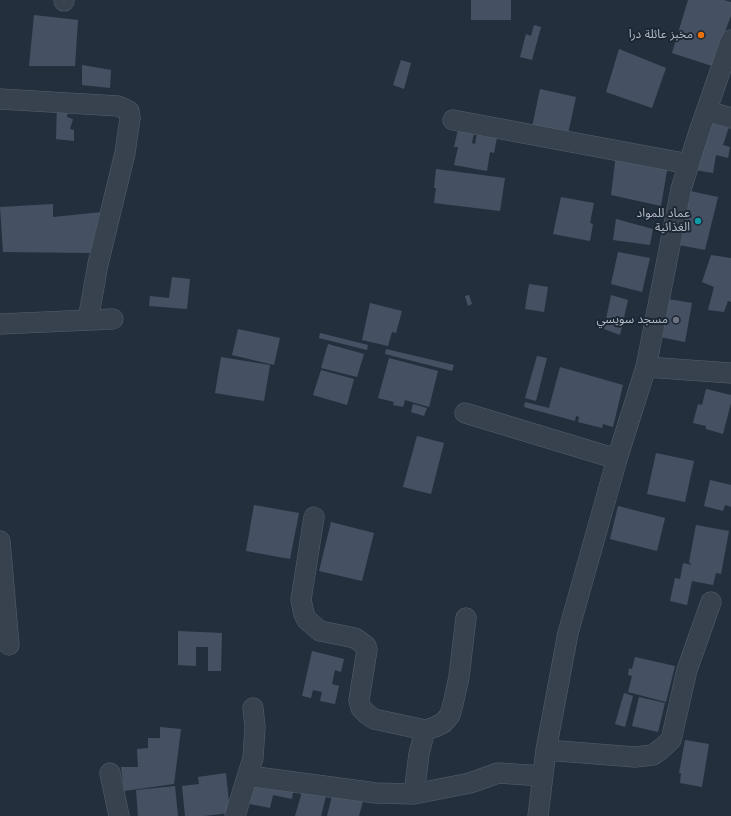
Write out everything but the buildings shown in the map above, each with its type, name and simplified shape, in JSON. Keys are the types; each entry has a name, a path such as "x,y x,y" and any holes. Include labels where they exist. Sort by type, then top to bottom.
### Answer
{"street":[{"path":"538,816 546,750 568,634 617,460 646,367 681,189 731,40"},
{"path":"0,99 118,106 129,110 130,118 125,153 98,264 88,320"},
{"path":"707,111 731,118"},
{"path":"453,120 689,164"},
{"path":"0,324 113,319"},
{"path":"646,367 731,373"},
{"path":"466,413 617,460"},
{"path":"314,517 301,600 304,614 307,620 320,631 355,638 366,646 367,650 359,700 361,708 374,719 425,730 435,728 443,723 450,715 459,677 466,618"},
{"path":"0,540 10,645"},
{"path":"546,750 635,757 653,755 661,749 671,740 687,670 711,602"},
{"path":"235,816 249,776 253,758 255,728 253,708"},
{"path":"414,794 419,754 425,730"},
{"path":"110,773 119,816"},
{"path":"249,776 376,793 414,794 470,783 498,773 543,776"}],"place":[{"name":"مخبز عائلة درا","path":"701,35"},
{"name":"عماد للمواد الغذائية","path":"698,221"},
{"name":"مسجد سويسي","path":"676,320"}]}
